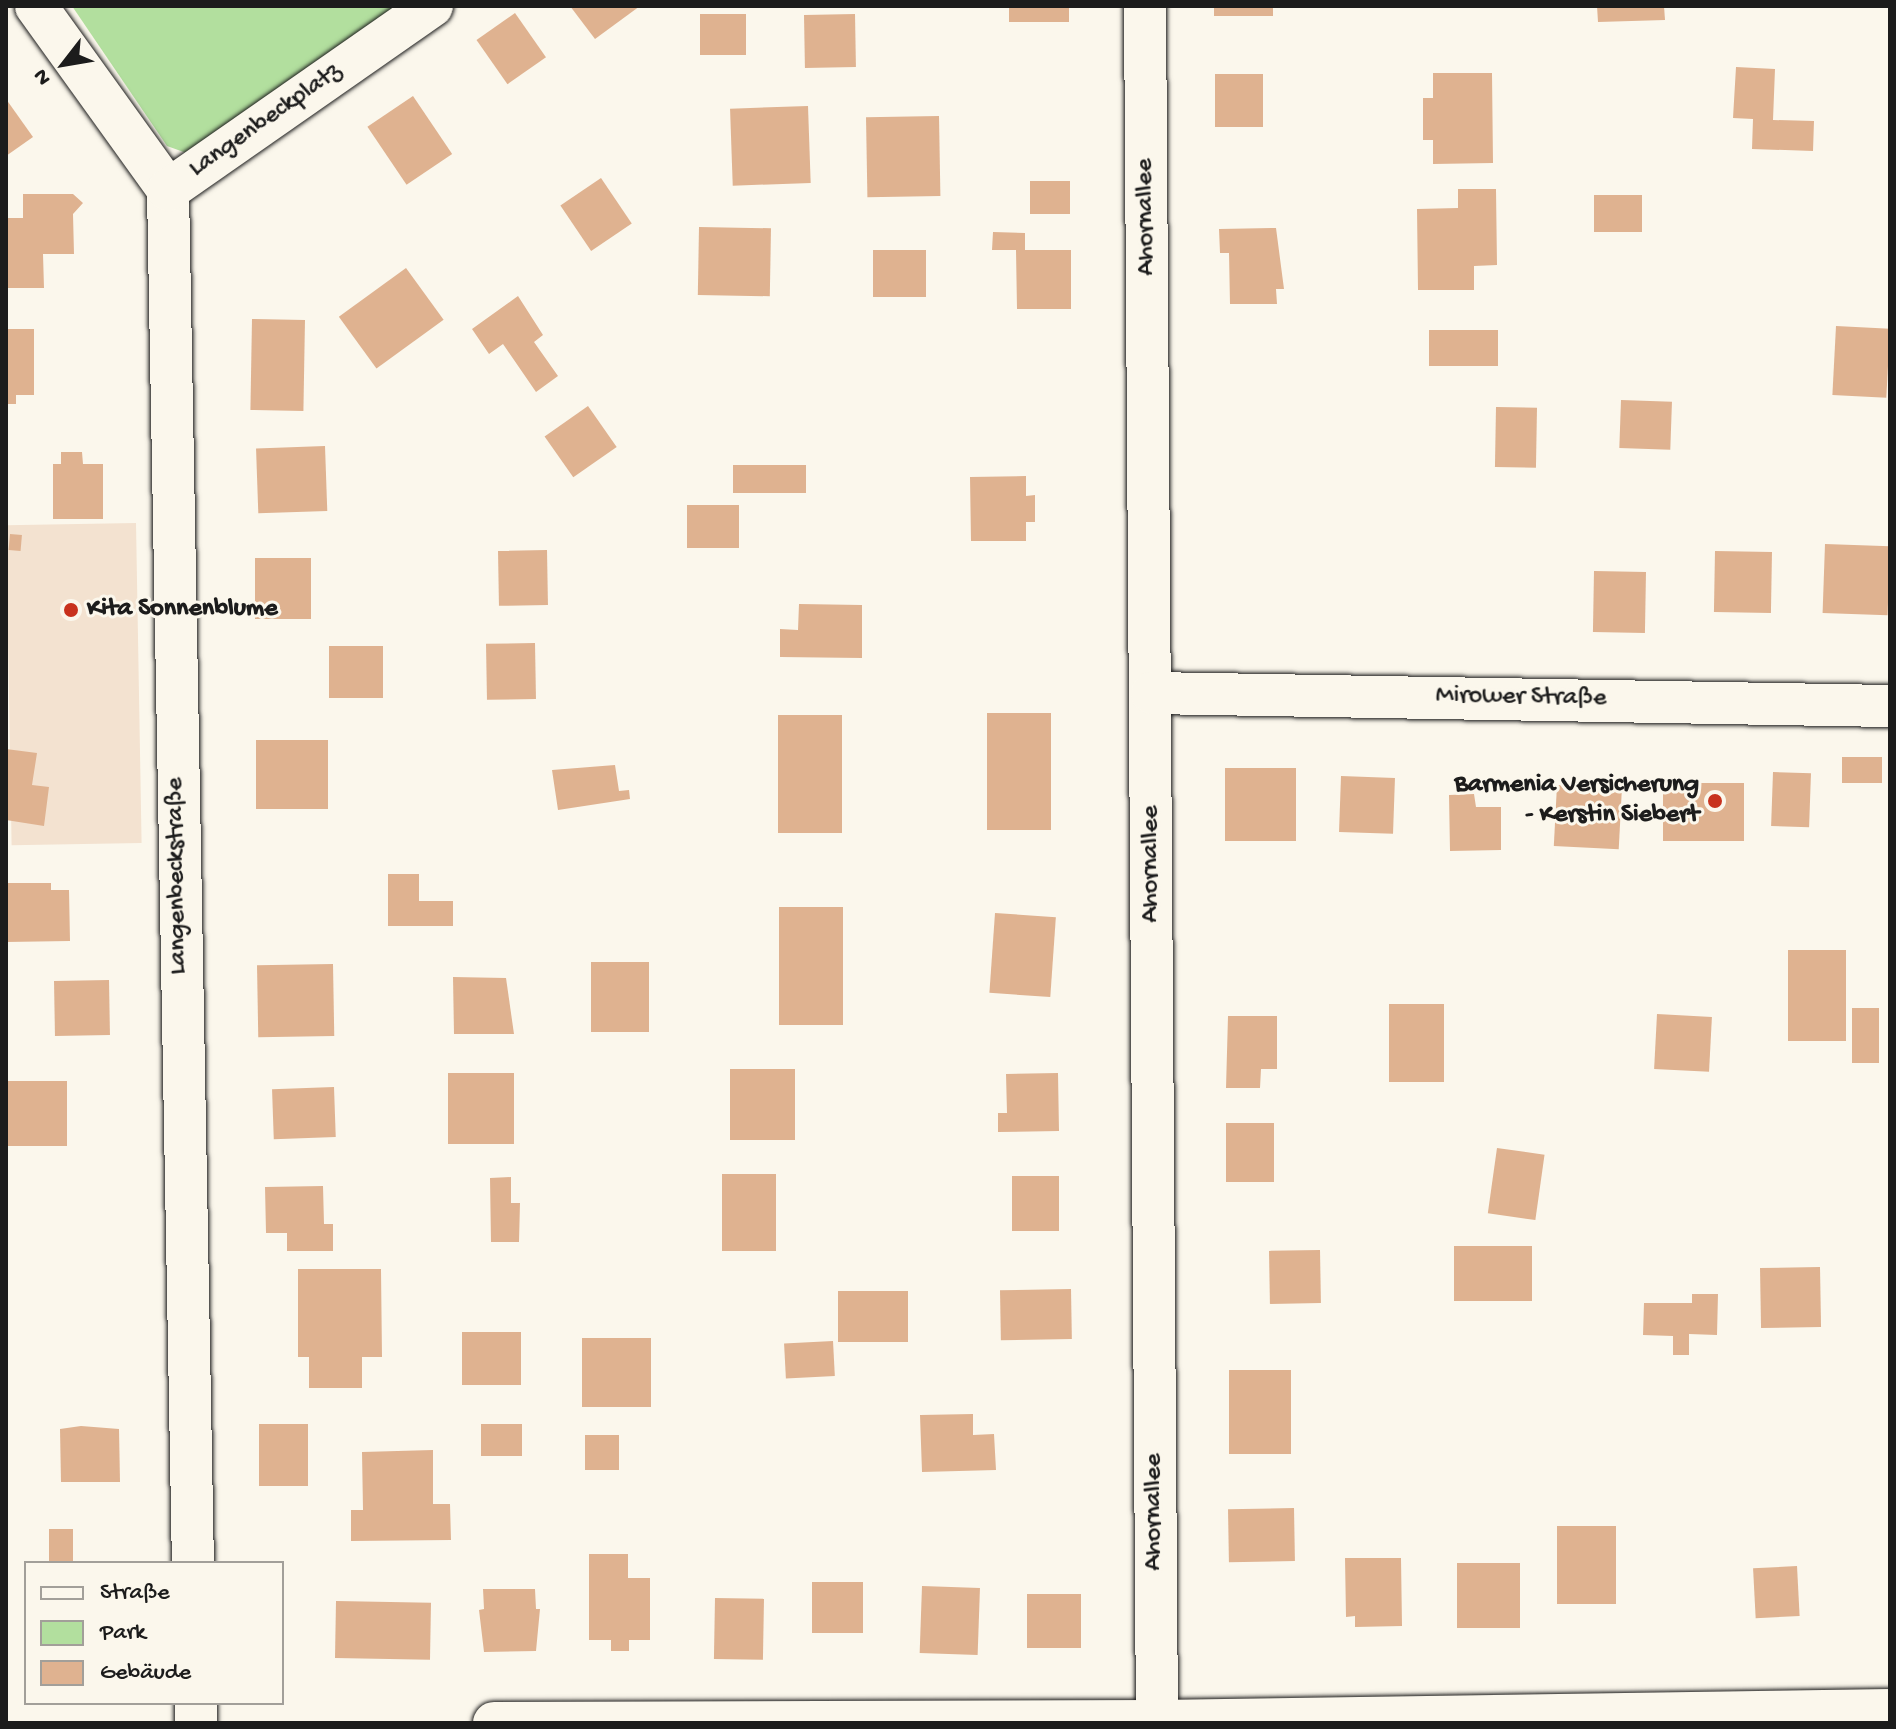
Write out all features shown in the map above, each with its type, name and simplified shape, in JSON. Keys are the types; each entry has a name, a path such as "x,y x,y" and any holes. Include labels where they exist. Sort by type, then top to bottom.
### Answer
{"street":[{"name":"Langenbeckplatz","path":"36,6 168,190 432,6"},
{"name":"Ahornallee","path":"1145,6 1157,1722"},
{"name":"Langenbeckstraße","path":"168,190 193,1561"},
{"name":"Mirower Straße","path":"1152,693 1890,706"},
{"path":"494,1723 1157,1722 1890,1710"}],"shaded area":[{"name":"Kita Sonnenblume","path":"136,523 142,843 12,845 6,525"}],"green space":[{"path":"72,6 407,6 192,155 167,146"}],"building":[{"path":"570,6 640,6 595,39"},
{"path":"1009,6 1069,6 1069,22 1009,22"},
{"path":"1214,6 1273,6 1273,16 1214,16"},
{"path":"1597,6 1664,6 1665,20 1598,22"},
{"path":"515,13 546,57 507,84 476,40"},
{"path":"700,14 746,14 746,55 700,55"},
{"path":"855,14 856,67 805,68 804,15"},
{"path":"1736,67 1775,69 1773,120 1814,121 1813,151 1752,149 1753,119 1733,118"},
{"path":"1433,73 1492,73 1493,163 1433,164 1433,140 1423,140 1423,98 1433,98"},
{"path":"1215,74 1263,74 1263,127 1215,127"},
{"path":"413,96 452,154 407,185 367,127"},
{"path":"6,99 33,137 6,156"},
{"path":"808,106 811,183 733,186 730,109"},
{"path":"939,116 940,196 867,197 866,117"},
{"path":"601,178 632,224 591,251 560,205"},
{"path":"1030,181 1070,181 1070,214 1030,214"},
{"path":"1458,189 1496,189 1497,265 1474,266 1474,290 1418,290 1417,209 1458,208"},
{"path":"23,194 73,194 83,203 73,214 74,254 43,254 44,288 6,288 6,218 23,218"},
{"path":"1594,195 1642,195 1642,232 1594,232"},
{"path":"699,227 771,228 770,296 698,295"},
{"path":"1276,228 1284,289 1276,289 1277,304 1230,304 1229,253 1220,253 1219,229"},
{"path":"993,232 1025,233 1025,250 1071,250 1071,309 1017,309 1016,250 992,250"},
{"path":"873,250 926,250 926,297 873,297"},
{"path":"406,268 444,320 376,369 339,317"},
{"path":"518,296 543,335 534,342 558,376 536,392 503,344 489,354 472,329"},
{"path":"252,319 305,320 303,411 250,410"},
{"path":"1836,326 1890,329 1886,398 1832,395"},
{"path":"6,329 34,329 34,395 16,395 16,404 6,404"},
{"path":"1429,330 1498,330 1498,366 1429,366"},
{"path":"1621,400 1672,402 1670,450 1619,448"},
{"path":"588,406 617,447 573,477 545,436"},
{"path":"1496,407 1537,408 1536,468 1495,467"},
{"path":"325,446 327,511 258,513 256,448"},
{"path":"61,452 82,452 83,464 103,464 103,519 53,519 53,464 61,464"},
{"path":"733,465 806,465 806,493 733,493"},
{"path":"1026,476 1026,496 1035,495 1035,522 1026,522 1026,541 971,541 970,477"},
{"path":"687,505 739,505 739,548 687,548"},
{"path":"10,534 22,535 21,551 9,550"},
{"path":"1825,544 1890,546 1888,615 1823,613"},
{"path":"547,550 548,605 499,606 498,551"},
{"path":"1715,551 1772,552 1771,613 1714,612"},
{"path":"255,558 311,558 311,619 255,619"},
{"path":"1594,571 1646,572 1645,633 1593,632"},
{"path":"799,604 862,605 862,658 780,657 780,629 798,630"},
{"path":"535,643 536,699 487,700 486,644"},
{"path":"329,646 383,646 383,698 329,698"},
{"path":"987,713 1051,713 1051,830 987,830"},
{"path":"778,715 842,715 842,833 778,833"},
{"path":"256,740 328,740 328,809 256,809"},
{"path":"6,749 37,753 32,785 49,787 44,826 6,820"},
{"path":"1842,757 1882,757 1882,783 1842,783"},
{"path":"615,765 619,791 629,790 630,799 558,810 552,770"},
{"path":"1225,768 1296,768 1296,841 1225,841"},
{"path":"1773,772 1811,773 1809,827 1771,826"},
{"path":"1341,776 1395,778 1393,834 1339,832"},
{"path":"1663,783 1744,783 1744,841 1663,841"},
{"path":"1557,785 1622,788 1619,849 1554,846"},
{"path":"1474,794 1476,807 1501,807 1501,850 1450,851 1449,795"},
{"path":"388,874 419,874 419,901 453,901 453,926 388,926"},
{"path":"6,883 51,883 51,890 69,890 70,941 6,942"},
{"path":"779,907 843,907 843,1025 779,1025"},
{"path":"995,913 1056,917 1050,997 989,993"},
{"path":"1788,950 1846,950 1846,1041 1788,1041"},
{"path":"591,962 649,962 649,1032 591,1032"},
{"path":"333,964 334,1036 258,1037 257,965"},
{"path":"453,977 506,978 514,1034 454,1034"},
{"path":"109,980 110,1035 55,1036 54,981"},
{"path":"1389,1004 1444,1004 1444,1082 1389,1082"},
{"path":"1852,1008 1879,1008 1879,1063 1852,1063"},
{"path":"1657,1014 1712,1017 1709,1072 1654,1069"},
{"path":"1228,1016 1277,1016 1277,1069 1261,1069 1260,1088 1226,1088"},
{"path":"730,1069 795,1069 795,1140 730,1140"},
{"path":"448,1073 514,1073 514,1144 448,1144"},
{"path":"1058,1073 1059,1131 998,1132 998,1113 1007,1113 1006,1074"},
{"path":"6,1081 67,1081 67,1146 6,1146"},
{"path":"334,1087 336,1137 274,1139 272,1089"},
{"path":"1226,1123 1274,1123 1274,1182 1226,1182"},
{"path":"1497,1148 1545,1155 1535,1220 1488,1213"},
{"path":"722,1174 776,1174 776,1251 722,1251"},
{"path":"1012,1176 1059,1176 1059,1231 1012,1231"},
{"path":"511,1177 511,1203 520,1203 519,1242 491,1242 490,1178"},
{"path":"323,1186 324,1224 333,1224 333,1251 287,1251 287,1233 266,1233 265,1187"},
{"path":"1454,1246 1532,1246 1532,1301 1454,1301"},
{"path":"1320,1250 1321,1303 1270,1304 1269,1251"},
{"path":"1820,1267 1821,1327 1761,1328 1760,1268"},
{"path":"298,1269 381,1269 382,1357 362,1357 362,1388 309,1388 309,1357 298,1357"},
{"path":"1071,1289 1072,1339 1001,1340 1000,1290"},
{"path":"838,1291 908,1291 908,1342 838,1342"},
{"path":"1692,1294 1718,1294 1717,1335 1689,1334 1689,1355 1673,1355 1673,1336 1643,1335 1644,1303 1692,1303"},
{"path":"462,1332 521,1332 521,1385 462,1385"},
{"path":"582,1338 651,1338 651,1407 582,1407"},
{"path":"833,1341 835,1376 786,1379 784,1344"},
{"path":"1229,1370 1291,1370 1291,1454 1229,1454"},
{"path":"973,1414 973,1435 994,1434 996,1470 922,1472 920,1415"},
{"path":"259,1424 308,1424 308,1486 259,1486"},
{"path":"481,1424 522,1424 522,1456 481,1456"},
{"path":"81,1426 119,1429 120,1482 61,1482 60,1429"},
{"path":"585,1435 619,1435 619,1470 585,1470"},
{"path":"433,1450 433,1504 450,1504 451,1540 351,1541 351,1510 363,1510 362,1452"},
{"path":"1294,1508 1295,1561 1229,1562 1228,1509"},
{"path":"1557,1526 1616,1526 1616,1604 1557,1604"},
{"path":"49,1529 73,1529 73,1561 49,1561"},
{"path":"589,1554 628,1554 628,1578 650,1578 650,1640 629,1640 629,1651 611,1651 611,1640 589,1640"},
{"path":"1345,1558 1401,1558 1402,1626 1355,1627 1355,1616 1346,1617"},
{"path":"1457,1563 1520,1563 1520,1628 1457,1628"},
{"path":"1797,1566 1800,1616 1756,1618 1753,1568"},
{"path":"812,1582 863,1582 863,1633 812,1633"},
{"path":"922,1586 980,1588 978,1655 920,1653"},
{"path":"483,1589 535,1589 536,1609 540,1609 536,1651 484,1652 479,1610 484,1609"},
{"path":"1027,1594 1081,1594 1081,1648 1027,1648"},
{"path":"715,1598 764,1599 763,1660 714,1659"},
{"path":"336,1601 431,1603 430,1660 335,1658"}],"place":[{"name":"Kita Sonnenblume","path":"71,610"},
{"name":"Barmenia Versicherung - Kerstin Siebert","path":"1715,801"}]}
